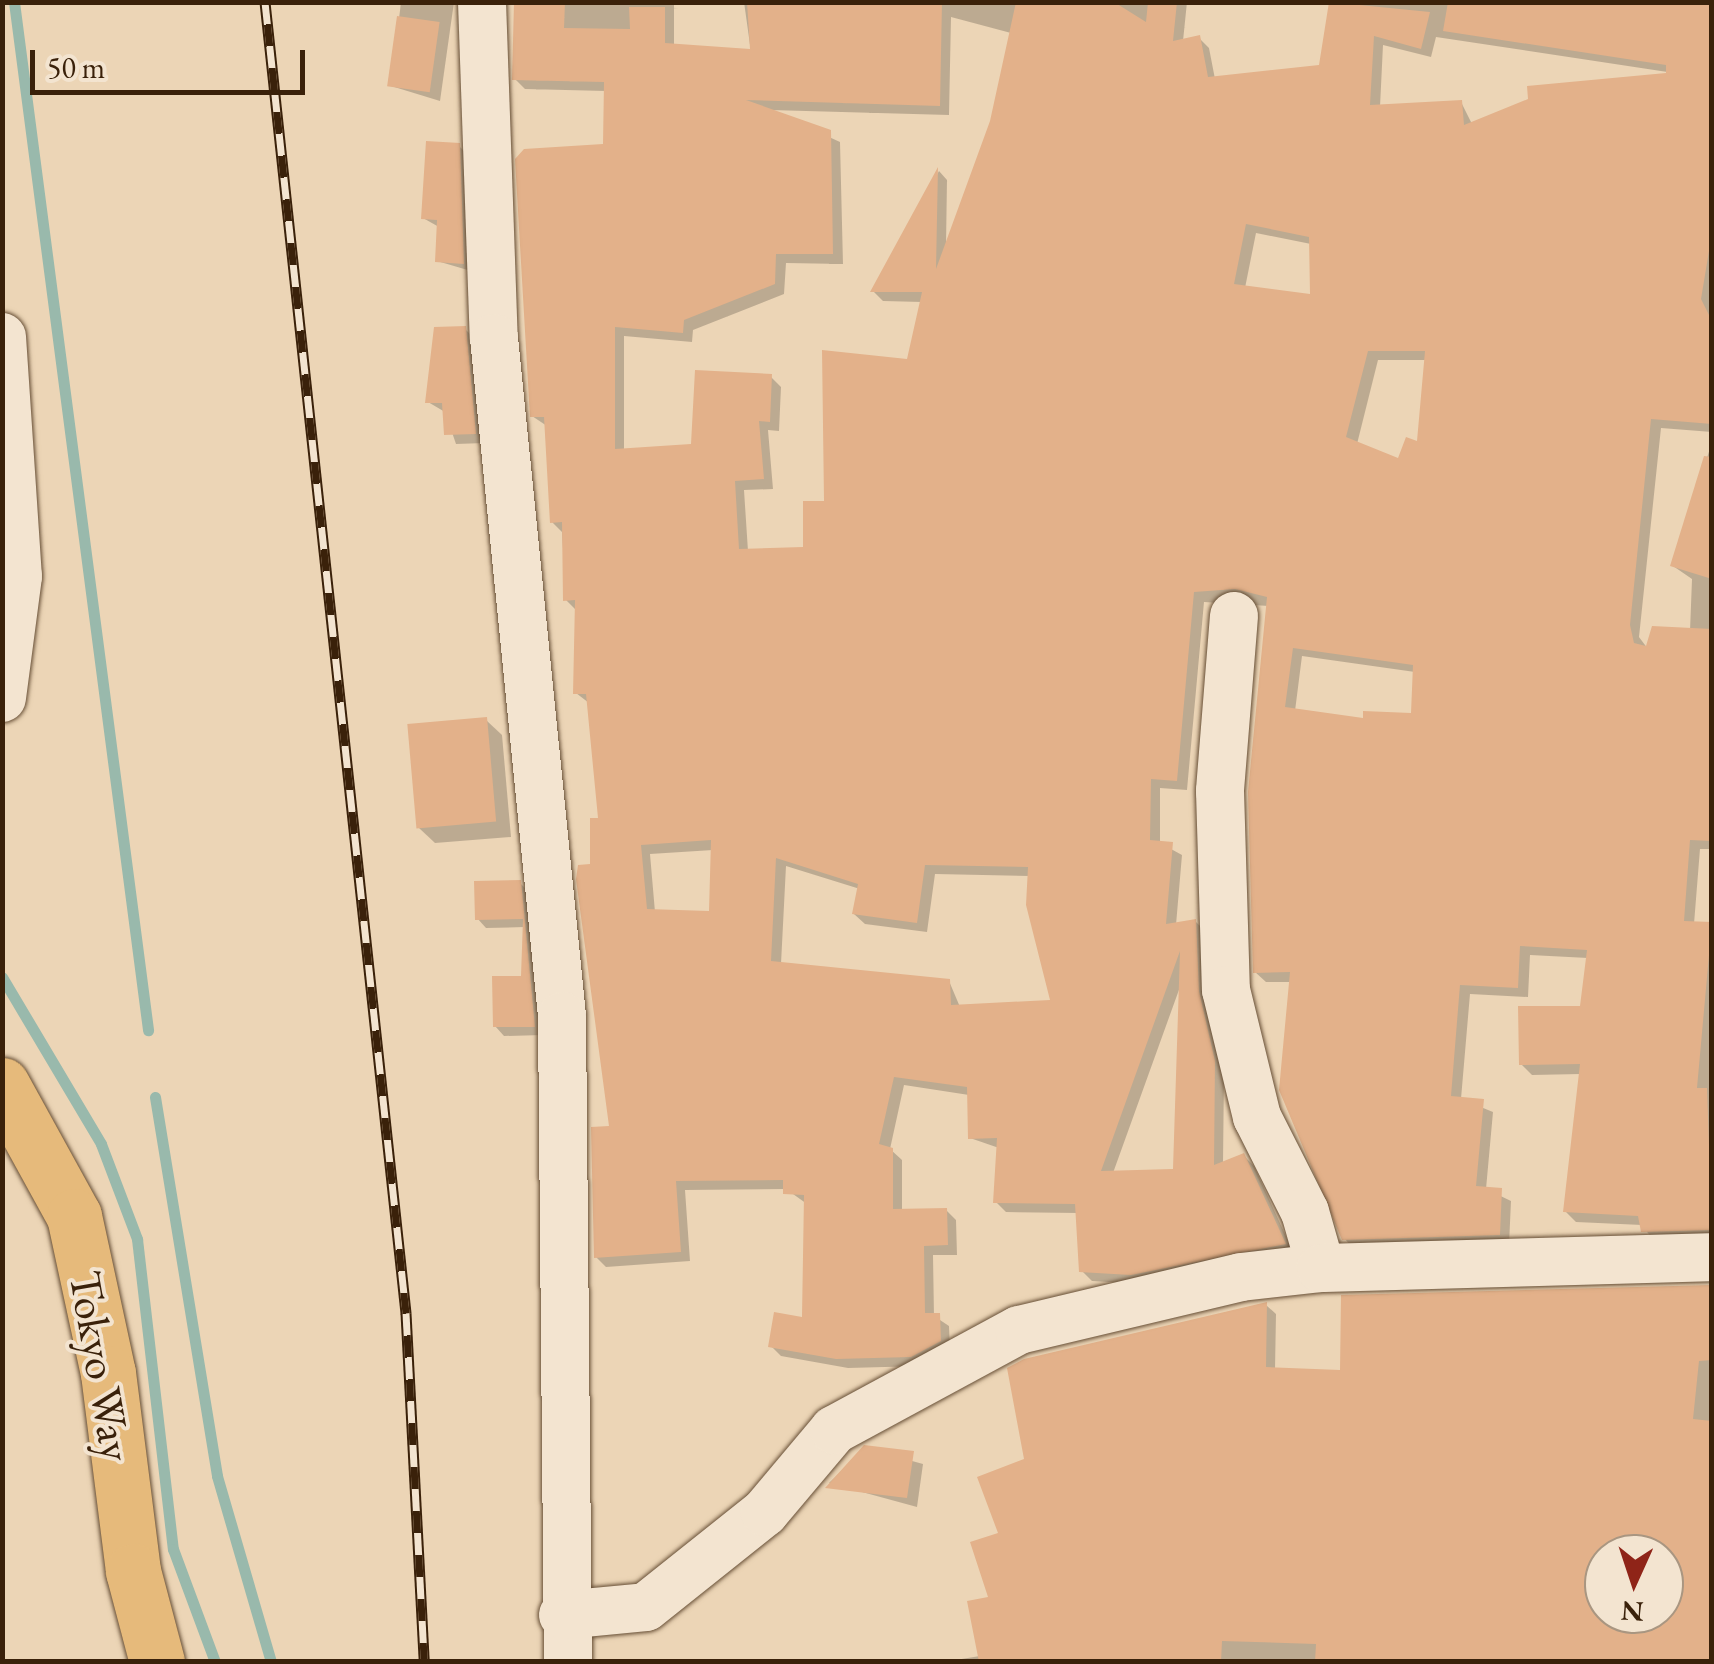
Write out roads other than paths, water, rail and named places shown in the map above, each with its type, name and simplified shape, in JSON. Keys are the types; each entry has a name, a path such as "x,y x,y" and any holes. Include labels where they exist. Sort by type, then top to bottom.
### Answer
{"main road":[{"name":"Tokyo Way","path":"2,1085 74,1216 108,1373 133,1571 158,1662"}],"street":[{"path":"482,2 494,338 562,1016 563,1615 568,1662"},
{"path":"2,337 18,576 2,698"},
{"path":"1234,616 1220,791 1226,990 1257,1117 1306,1212 1321,1268"},
{"path":"563,1615 646,1607 765,1512 834,1430 952,1359 1129,1300 1321,1268 1712,1257"}],"waterway":[{"path":"14,2 148,1030"},
{"path":"2,977 101,1144 137,1239 173,1549 215,1662"},
{"path":"155,1097 217,1476 271,1662"}],"railway":[{"path":"265,2 406,1313 424,1662"}]}
